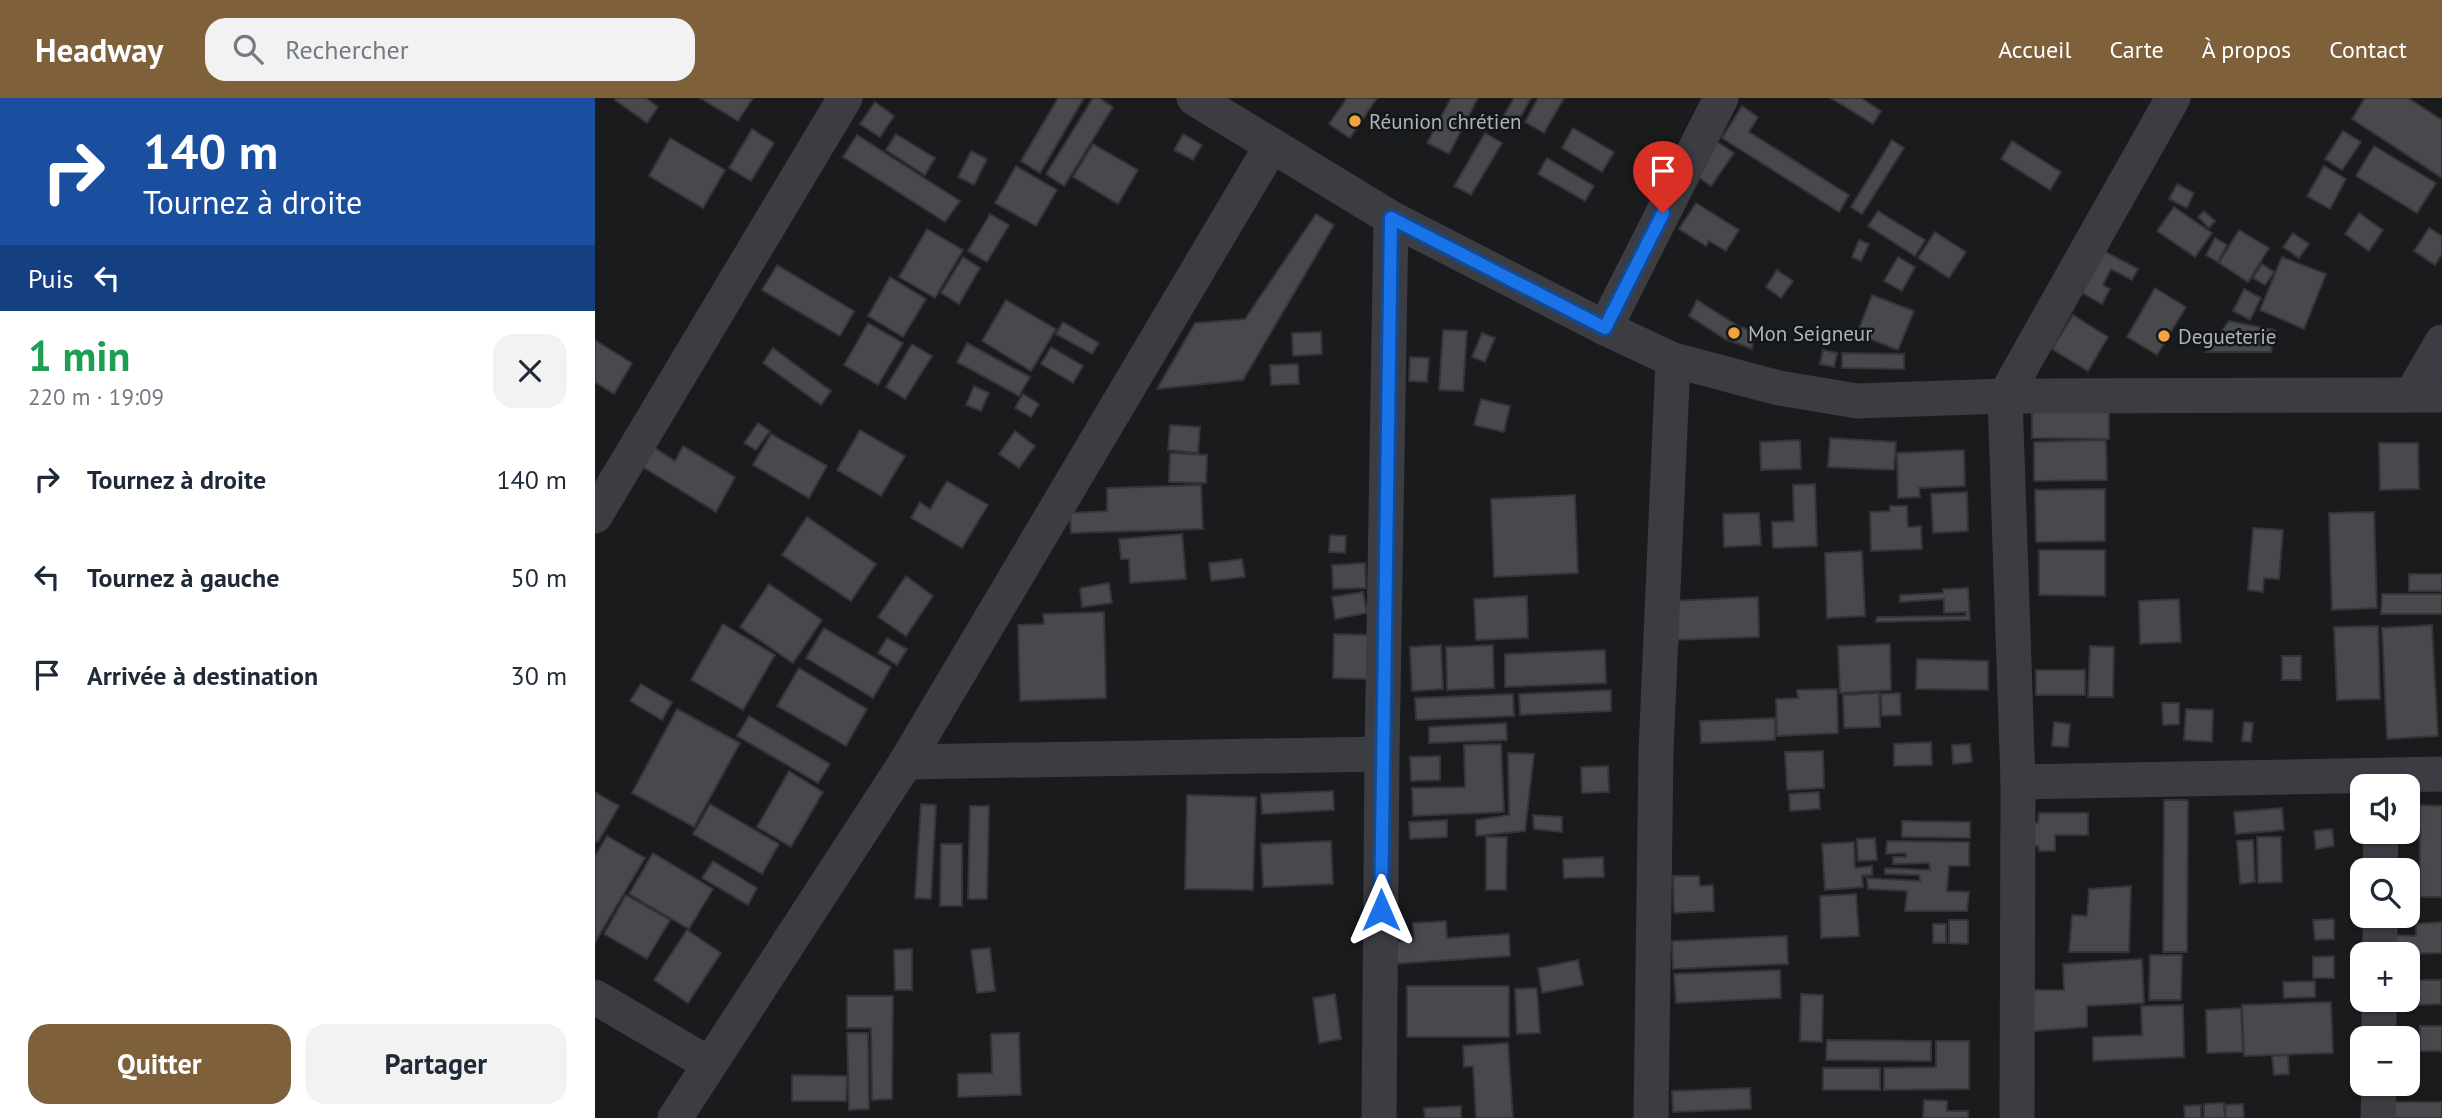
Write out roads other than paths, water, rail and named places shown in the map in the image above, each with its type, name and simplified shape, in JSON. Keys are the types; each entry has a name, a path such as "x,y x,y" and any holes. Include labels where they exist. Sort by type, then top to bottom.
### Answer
{"street":[{"path":"595,516 845,98"},
{"path":"1194,98 1391,218 1605,328 1673,360 1779,388 1857,401 2005,396 2427,394 2442,342"},
{"path":"1605,328 1721,98"},
{"path":"2017,1118 2018,782 2005,396 2173,98"},
{"path":"675,1118 906,762 1272,145"},
{"path":"1379,1118 1391,218"},
{"path":"1651,1118 1656,751 1673,360"},
{"path":"906,762 1382,754"},
{"path":"2420,776 2442,774"},
{"path":"2018,782 2350,780"},
{"path":"595,997 709,1064"},
{"path":"2378,1118 2379,1096"}],"place":[{"name":"Réunion chrétien","path":"1355,121"},
{"name":"Mon Seigneur","path":"1734,333"},
{"name":"Degueterie","path":"2164,336"}]}
